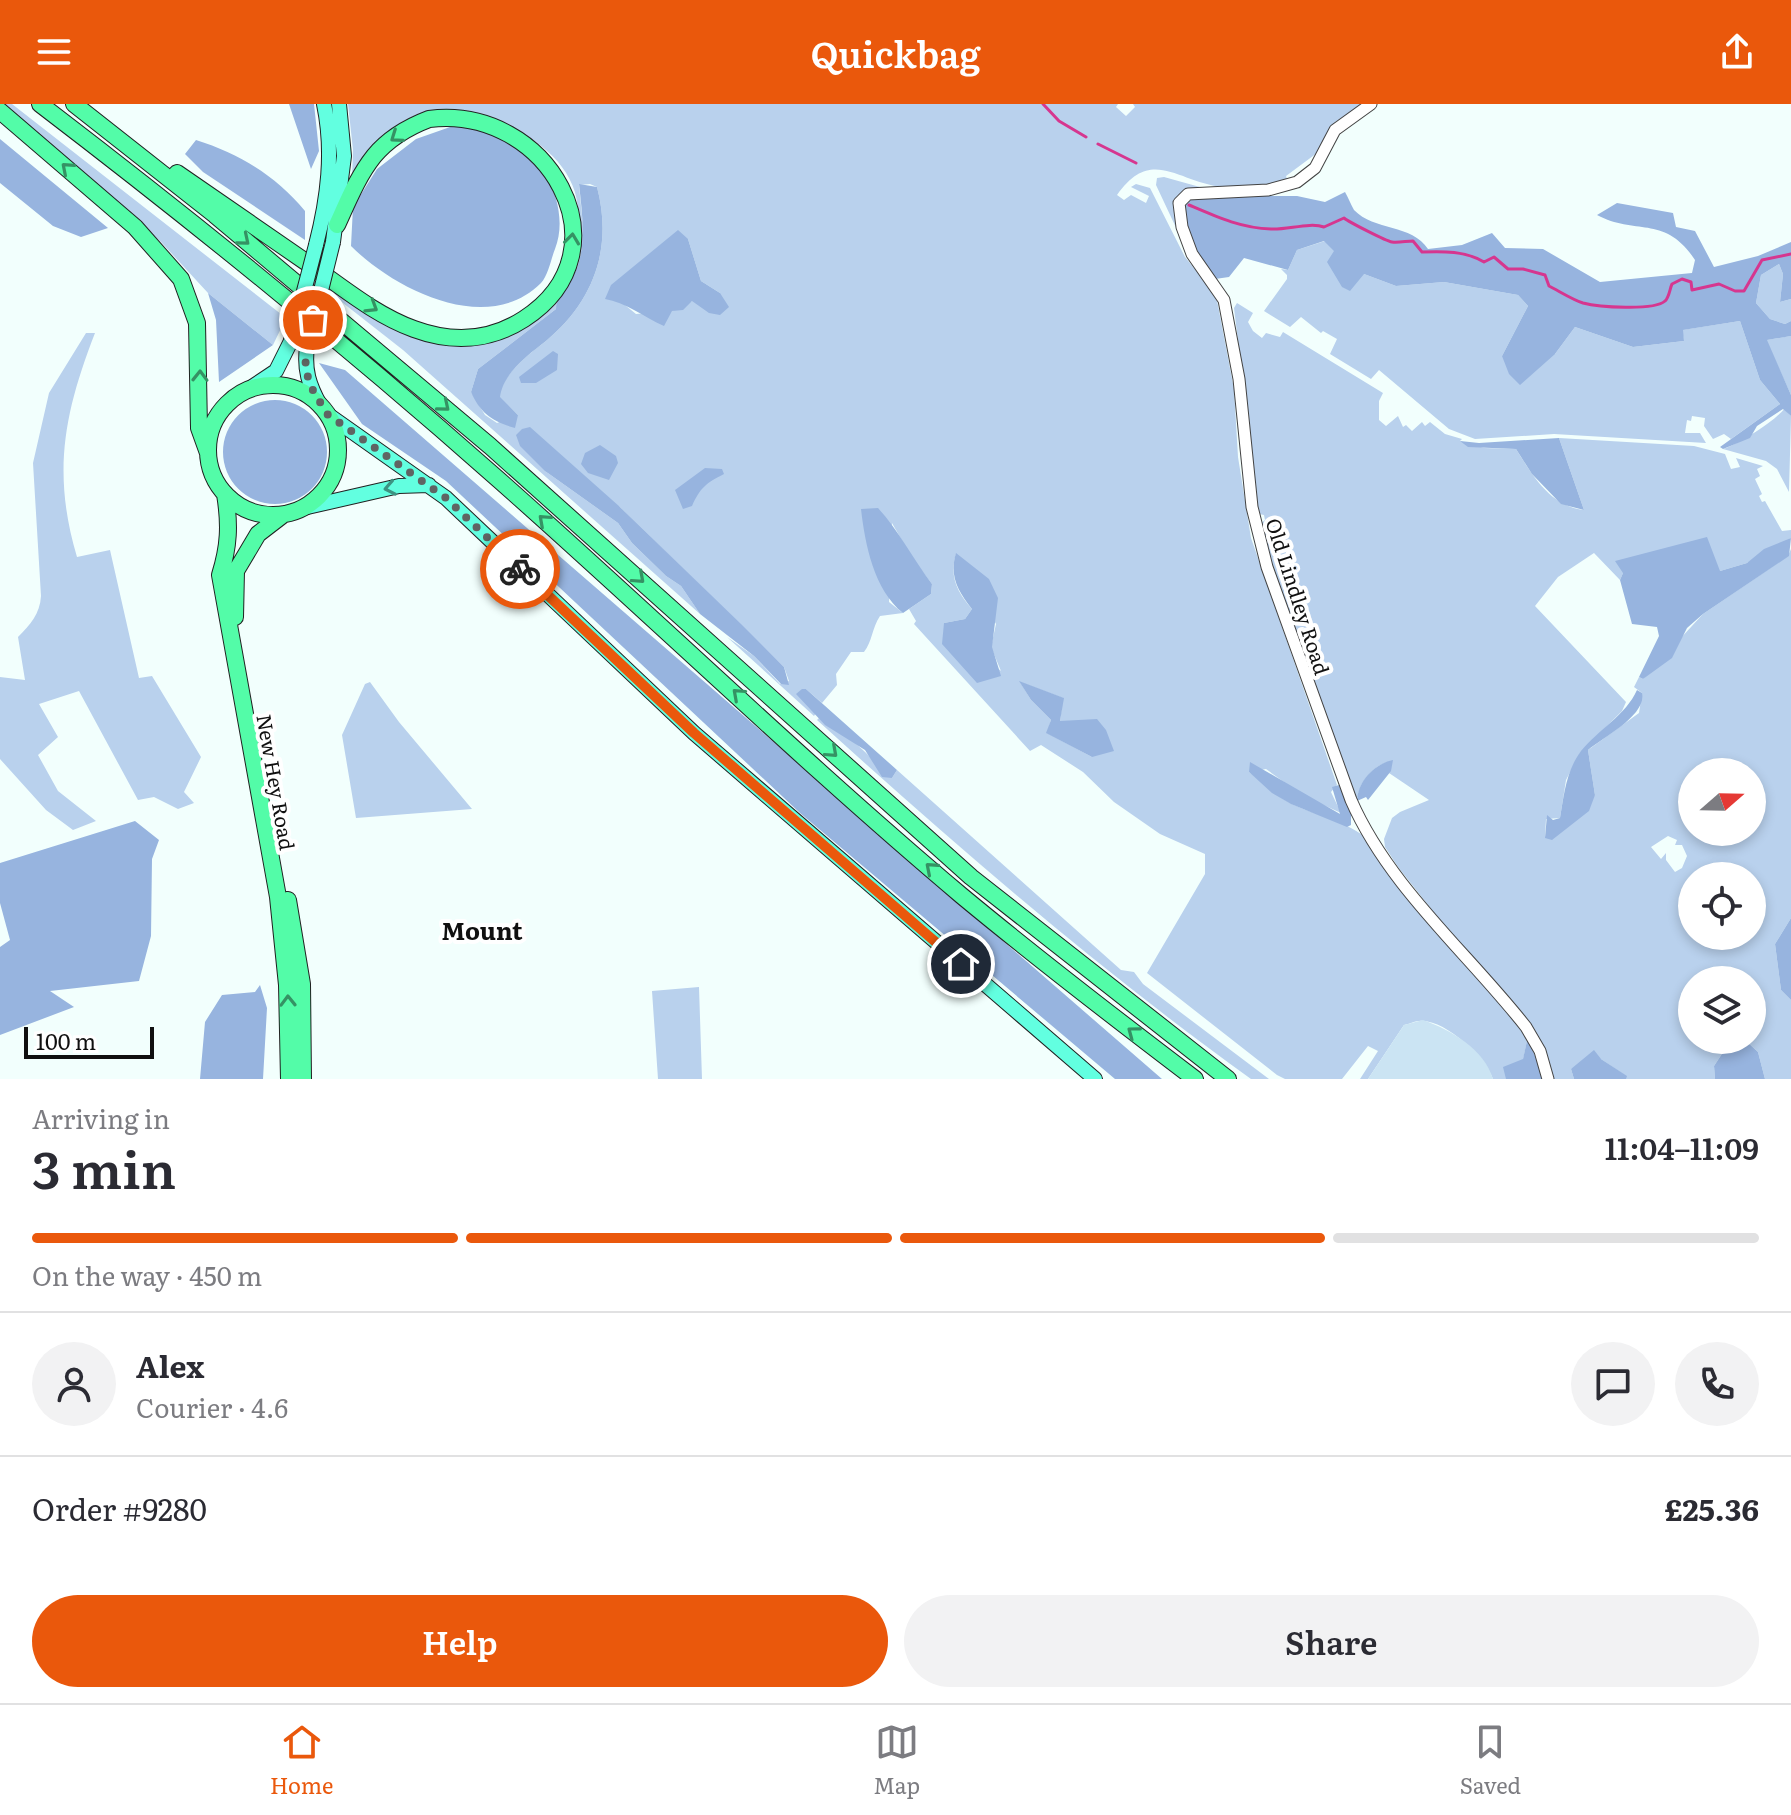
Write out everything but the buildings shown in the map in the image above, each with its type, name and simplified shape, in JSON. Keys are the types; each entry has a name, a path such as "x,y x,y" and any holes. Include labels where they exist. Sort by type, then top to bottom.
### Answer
{"highway":[{"path":"40,104 124,167 335,340 518,497 959,893 1040,960 1195,1079"},
{"path":"76,104 373,309 413,329 438,336 464,339 484,336 528,317 541,306 560,280 568,262 574,228 563,178 541,147 507,123 490,117 456,113 417,124 385,144 356,183 335,233"},
{"path":"76,104 215,215 490,446 971,877 1228,1079"},
{"path":"0,111 135,227 181,279 197,323 199,428 210,467 225,494 257,513 284,514 303,508 317,499 334,472 338,454 336,433 324,410 306,394 271,385 246,391 220,413 212,428 208,453"},
{"name":"New Hey Road","path":"225,494 230,534 220,575 278,897 287,985 289,1079"},
{"name":"New Hey Road","path":"284,514 258,534 236,571 235,616 302,984 303,1079"},
{"path":"230,534 258,534"}],"main road":[{"path":"246,391 276,371 291,341 327,201 330,157 324,104"},
{"path":"339,104 344,156 335,233 305,366 324,410 461,511 694,733 1095,1079"},
{"path":"303,508 399,486 429,485"}],"street":[{"name":"Old Lindley Road","path":"1371,104 1335,130 1319,162 1302,180 1268,190 1188,194 1179,203 1179,214 1194,258 1224,300 1239,379 1251,495 1260,544 1351,800 1362,824 1399,876 1526,1027 1540,1051 1548,1079"}],"shaded area":[{"path":"5,104 12,104 286,318 273,345 208,293 161,242"},
{"path":"289,104 314,104 319,151 311,169"},
{"path":"348,104 1118,104 1116,107 1126,116 1135,107 1133,104 1365,104 1335,122 1317,153 1286,176 1288,182 1232,188 1154,169 1130,180 1117,195 1124,200 1131,195 1146,203 1149,196 1131,187 1136,184 1150,188 1185,257 1216,295 1234,389 1238,457 1251,538 1337,785 1331,792 1341,813 1302,795 1266,769 1249,772 1288,802 1342,824 1367,839 1528,1036 1523,1060 1506,1079 1493,1079 1482,1061 1464,1042 1443,1027 1421,1021 1404,1025 1368,1079 1360,1079 1378,1051 1368,1046 1342,1079 1285,1079 1147,973 1205,874 1205,854 1160,834 1114,802 1083,772 1041,745 1030,751 914,624 916,621 909,609 931,594 932,584 912,558 892,523 889,602 903,613 880,616 867,648 864,652 851,652 836,674 837,685 822,703 806,689 797,694 816,713 814,716 727,637 754,656 780,684 789,681 784,667 620,507 545,471 618,523 632,543 681,586 700,614 403,350 329,292 331,284 449,342 544,307 577,225 575,191 564,170 547,151 525,135 501,123 449,112 424,113 398,133 352,179 353,150","holes":["579,185 597,187 603,231 596,272 576,309 563,325 517,365 506,380 499,397 518,415 497,423 485,415 471,392 478,369 556,309 562,293 569,286 578,265 584,237","688,239 701,281 720,293 672,311 636,314 620,301","956,554 996,624 991,647 1001,671 944,623 965,619 972,609 956,583","1020,682 1063,698 1060,721 1073,722 1092,757 1047,733 1051,720 1031,700"]},
{"path":"453,126 490,131 511,139 538,163 555,197 559,232 546,276 519,299 495,306 468,306 442,301 391,278 351,246 353,207 377,169 416,139"},
{"path":"0,139 108,228 81,237 53,226 0,183"},
{"path":"196,140 242,159 294,198 305,211 305,240 203,172 185,154"},
{"path":"1164,177 1207,189 1184,192 1187,251 1156,185 1157,178"},
{"path":"579,184 597,187 603,231 596,272 576,309 563,325 524,359 506,380 500,397 518,415 515,428 488,416 471,392 478,369 556,309 559,298 576,271 583,225"},
{"path":"1345,192 1354,210 1362,217 1412,235 1428,249 1462,245 1492,233 1505,248 1543,249 1600,282 1692,273 1695,260 1684,246 1661,231 1611,221 1597,215 1617,203 1673,213 1676,227 1695,231 1714,267 1758,256 1791,242 1791,299 1780,302 1783,274 1779,264 1761,275 1756,303 1770,319 1785,324 1791,321 1791,336 1767,340 1791,395 1791,416 1783,409 1757,426 1750,438 1723,449 1720,447 1780,404 1760,380 1740,321 1683,330 1684,341 1633,347 1575,327 1555,354 1520,385 1509,374 1502,356 1528,306 1518,295 1444,282 1396,286 1364,274 1350,291 1342,287 1327,262 1334,251 1324,241 1297,250 1288,270 1244,258 1229,277 1215,279 1178,230 1181,210 1192,196 1297,196 1325,202"},
{"path":"678,230 688,239 701,281 720,293 729,307 720,315 709,313 692,301 683,310 672,311 664,326 627,306 605,299 611,285"},
{"path":"1325,241 1364,274 1396,286 1444,282 1518,295 1528,306 1502,356 1555,354 1575,327 1633,347 1684,341 1682,330 1740,321 1760,380 1780,404 1731,439 1724,434 1713,439 1704,426 1705,418 1692,416 1691,421 1687,420 1685,433 1700,433 1706,443 1554,434 1475,439 1449,429 1379,370 1371,379 1330,354 1337,339 1323,331 1321,333 1301,317 1290,327 1264,311 1287,279 1281,269 1288,270 1297,250"},
{"path":"1779,264 1783,274 1780,302 1791,299 1791,321 1785,324 1770,319 1756,303 1761,275"},
{"path":"208,293 273,345 219,382 216,320"},
{"path":"1237,303 1253,313 1248,322 1262,338 1266,333 1280,337 1283,332 1383,393 1379,401 1379,420 1386,426 1398,416 1403,427 1406,425 1412,431 1422,422 1425,426 1430,422 1445,434 1462,439 1460,441 1484,448 1516,449 1544,488 1561,503 1572,507 1584,510 1559,438 1694,446 1725,454 1731,469 1740,467 1736,458 1763,466 1757,469 1760,476 1755,479 1762,494 1759,496 1782,531 1791,530 1791,538 1747,563 1720,571 1623,573 1620,580 1594,553 1558,577 1535,606 1626,702 1622,711 1580,753 1566,780 1560,818 1546,819 1545,837 1595,795 1588,750 1639,713 1642,693 1634,687 1639,677 1643,679 1703,614 1788,556 1791,549 1791,918 1775,944 1781,990 1791,1000 1791,1079 1765,1079 1759,1054 1766,1054 1766,966 1678,966 1678,1054 1722,1054 1714,1066 1715,1079 1626,1079 1601,1059 1571,1069 1574,1079 1552,1079 1547,1056 1385,847 1384,839 1392,818 1429,800 1389,773 1392,761 1368,775 1357,801 1292,629 1260,524 1265,520 1264,515 1259,514 1234,308","holes":["1678,758 1766,758 1766,846 1682,846 1687,856 1684,862 1766,862 1766,950 1678,950 1678,870 1675,872 1666,860 1666,853 1661,859 1651,847 1668,836 1677,840 1675,845 1678,845"]},
{"path":"86,333 95,333 76,390 65,444 65,498 77,557 110,550 139,678 152,676 201,757 184,792 194,803 178,809 154,797 138,800 79,691 39,704 58,737 38,755 58,791 96,821 73,830 46,810 0,759 0,677 25,680 18,637 34,619 41,596 33,463 49,393"},
{"path":"1791,336 1791,395 1766,340"},
{"path":"553,351 558,354 557,370 536,383 521,383 519,377"},
{"path":"319,363 345,370 1162,1079 1115,1079 800,813 446,481 362,424"},
{"path":"275,400 295,404 318,423 327,452 323,472 304,495 275,504 255,500 232,481 223,452 227,432 246,409"},
{"path":"1784,409 1791,416 1789,492 1777,469 1766,461 1723,449 1756,432"},
{"path":"530,427 620,507 741,624 784,667 789,685 781,684 754,656 700,614 681,586 632,543 618,523 545,471 520,446 516,435"},
{"path":"1559,438 1584,510 1561,504 1532,474 1516,449 1468,447 1460,441 1479,443"},
{"path":"600,445 616,456 618,463 609,480 588,473 581,464 585,453"},
{"path":"705,468 722,469 724,474 704,487 692,506 683,509 675,490"},
{"path":"878,508 932,584 931,594 903,613 885,592 868,551 861,509"},
{"path":"1707,537 1720,571 1747,563 1764,549 1791,538 1789,556 1703,614 1687,628 1672,658 1643,679 1639,677 1659,636 1657,627 1632,624 1620,580 1623,573 1615,561"},
{"path":"956,553 989,579 998,598 992,647 1001,676 977,683 942,644 944,623 965,619 972,609 956,583"},
{"path":"1019,681 1064,698 1060,721 1097,719 1106,730 1114,751 1092,757 1046,733 1051,720 1031,700"},
{"path":"370,682 399,722 472,809 356,818 342,735 365,684"},
{"path":"806,689 897,770 892,778 882,777 865,750 825,725 796,694"},
{"path":"1637,690 1642,693 1638,709 1623,725 1588,750 1595,795 1589,811 1552,840 1545,838 1547,815 1553,820 1560,818 1566,783 1576,759 1588,743 1619,715"},
{"path":"819,718 856,744 892,778 897,770 1121,970 1134,972 1143,984 1269,1079 1251,1079 1083,950 922,814 817,720"},
{"path":"1393,760 1391,771 1368,800 1366,797 1357,801 1360,787 1368,774"},
{"path":"1250,762 1340,814 1332,787 1339,785 1351,814 1351,825 1347,827 1272,793 1249,772"},
{"path":"135,821 159,840 152,859 151,936 139,981 50,991 74,1007 0,1035 0,947 10,940 0,903 0,863"},
{"path":"1791,918 1791,1000 1781,990 1775,944"},
{"path":"260,985 267,1008 263,1079 200,1079 205,1022 222,995 255,992"},
{"path":"699,987 702,1079 658,1079 652,991"},
{"path":"1423,1020 1465,1042 1489,1068 1493,1079 1368,1079 1404,1025"},
{"path":"1528,1036 1543,1079 1506,1079 1503,1067 1523,1059"},
{"path":"1594,1050 1601,1059 1627,1076 1626,1079 1574,1079 1571,1069"},
{"path":"1722,1054 1759,1054 1765,1079 1715,1079 1714,1066"}],"waterway":[{"path":"1043,104 1059,121 1086,137"},
{"path":"1098,144 1136,163"},
{"path":"1189,205 1229,221 1260,228 1324,227 1344,218 1388,241 1413,241 1422,252 1462,254 1484,262 1494,257 1508,269 1523,269 1545,275 1549,286 1579,302 1613,307 1659,304 1666,300 1672,284 1682,279 1691,282 1692,290 1719,284 1735,291 1744,291 1762,260 1791,254"}],"way so far":[{"path":"313,320 305,366 310,385 327,414 446,498 520,569"}],"district":[{"name":"Mount","path":"482,929"}],"route":[{"path":"520,569 694,733 961,964"}]}
